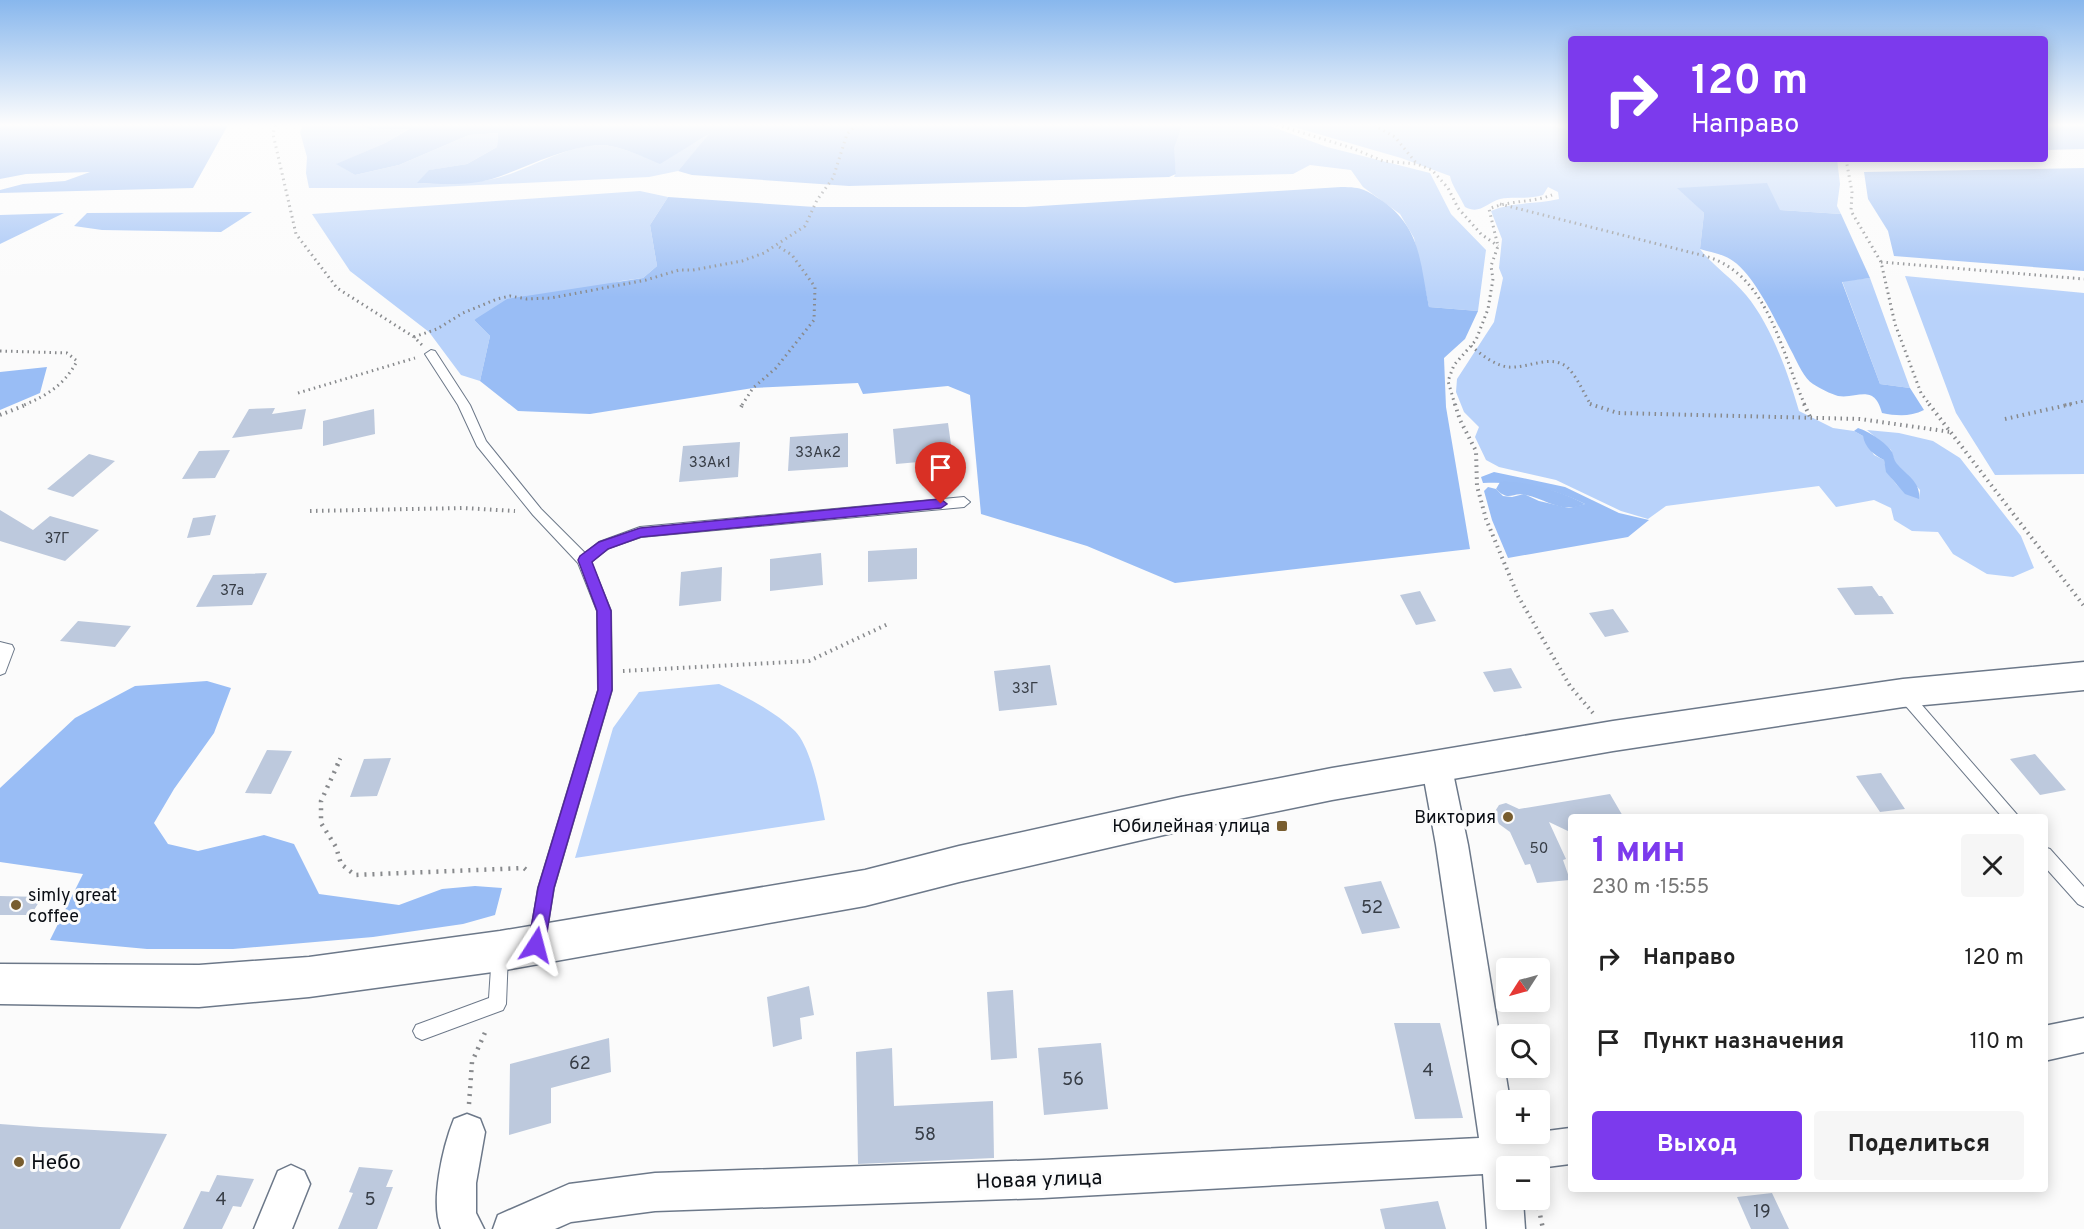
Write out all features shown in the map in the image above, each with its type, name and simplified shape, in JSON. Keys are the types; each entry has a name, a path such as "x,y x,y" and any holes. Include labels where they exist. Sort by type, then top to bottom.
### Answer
{"main road":[{"path":"0,984 199,986 309,977 518,948 865,888 959,864 1181,814 1332,784 1437,768 1613,736 1903,693 2084,676"}],"street":[{"path":"1437,768 1452,845 1500,1155 1506,1229"},
{"path":"2048,1043 2084,1035"},
{"path":"465,1229 457,1221 458,1184 467,1132"},
{"name":"Новая улица","path":"512,1229 569,1203 655,1192 1043,1179 1500,1155 1568,1146"},
{"path":"273,1229 291,1184"}],"lane":[{"path":"422,1031 498,1004 518,948 546,888 605,690 604,611 584,560 537,512 481,443 464,405 430,354"},
{"path":"584,560 604,545 640,532 964,502"},
{"path":"0,648 7,649 0,669"},
{"path":"1903,693 2009,814"},
{"path":"2048,858 2084,899"}],"path":[{"path":"284,182 296,234 337,288 414,337 430,354 298,393"},
{"path":"414,337 437,329 463,313 497,299 551,298 611,287 679,270 742,261 764,253 805,226 817,200 830,182"},
{"path":"1444,182 1458,208 1481,234 1498,246"},
{"path":"1850,182 1851,211 1881,262 1895,324 1921,393 2084,606"},
{"path":"1552,195 1538,201 1499,204 1489,209 1498,246 1491,266 1493,279 1488,309 1485,321 1472,346 1454,365 1448,381 1460,420 1476,450 1477,486 1486,519 1518,596 1570,686 1613,736"},
{"path":"1499,204 1726,263 1744,279 1764,309 1811,419"},
{"path":"741,407 753,388 776,368 814,320 815,287 792,255 776,244"},
{"path":"1881,262 2084,279"},
{"path":"1472,346 1498,364 1511,367 1548,362 1568,368 1591,406 1618,413 1860,419 1951,432"},
{"path":"0,351 67,353 78,361 71,377 50,393 0,415"},
{"path":"2005,418 2084,401"},
{"path":"310,511 463,508 537,512"},
{"path":"604,673 809,661 888,624"},
{"path":"340,757 321,801 321,823 336,847 341,864 355,875 524,868 546,888"},
{"path":"467,1132 472,1062 498,1004"},
{"path":"1539,1210 1543,1229"}],"shaded area":[{"path":"196,182 193,188 0,193 0,190 23,184"},
{"path":"308,182 536,182 417,188 309,188"},
{"path":"418,182 477,182 455,184"},
{"path":"797,182 979,182 849,186"},
{"path":"1360,182 1435,182 1451,214 1486,250 1478,311 1429,307 1414,238 1400,214"},
{"path":"1452,182 1840,182 1837,206 1841,214 1780,210 1678,188 1704,213 1700,249 1746,295 1763,320 1784,366 1799,411 1833,428 1854,431 1863,436 1874,455 1884,460 1888,473 1896,484 1919,498 1920,490 1895,463 1891,450 1867,430 1899,433 1933,441 1960,458 2021,536 2034,568 2013,577 1987,574 1953,554 1938,532 1912,531 1894,520 1891,508 1874,500 1836,507 1819,486 1666,506 1648,519 1621,511 1556,480 1499,467 1486,460 1475,437 1479,427 1464,412 1456,392 1457,379 1494,322 1503,278 1499,268 1502,239 1491,211 1508,206 1559,199 1558,192 1548,187 1543,195 1500,199 1475,210 1465,207"},
{"path":"1866,182 2084,182 2084,271 1894,256 1888,231 1868,199"},
{"path":"1767,183 1780,210 1841,214 1870,278 1842,282 1880,384 1910,388 1924,410 1903,415 1882,413 1875,398 1870,395 1838,396 1813,384 1802,370 1749,276 1730,259 1700,249 1704,213 1677,188"},
{"path":"1341,187 1368,192 1384,202 1406,224 1413,236 1421,263 1429,307 1478,311 1465,339 1444,358 1446,407 1470,549 1175,583 1087,546 981,514 970,395 948,386 863,394 858,383 753,388 590,414 518,411 480,381 490,336 474,320 507,299 643,278 657,266 650,225 668,197 815,207 1025,207"},
{"path":"640,191 668,197 650,225 657,266 643,278 621,281 474,320 490,336 480,381 461,375 429,332 350,271 312,214"},
{"path":"252,212 221,232 102,230 74,226 87,213"},
{"path":"64,213 0,244 0,215"},
{"path":"1905,276 2084,293 2084,474 1995,475 1956,413"},
{"path":"1870,278 1910,388 1880,384 1842,281"},
{"path":"47,367 40,393 0,410 0,372"},
{"path":"1858,428 1877,438 1890,449 1897,463 1916,484 1919,499 1905,494 1886,472 1884,460 1870,451 1863,436 1854,431"},
{"path":"1494,472 1565,487 1619,513 1649,520 1628,537 1508,558 1492,520 1484,491 1488,487 1496,489 1503,496 1512,497 1524,494 1539,501 1569,508 1585,504 1535,487 1509,483 1483,483 1481,477"},
{"path":"1500,482 1521,483 1544,488 1585,504 1569,508 1521,494 1508,496 1496,489"},
{"path":"207,681 231,688 214,733 174,789 154,823 168,844 198,851 264,835 294,844 319,894 399,905 442,889 475,886 502,888 495,915 463,924 373,937 233,949 147,949 50,940 83,874 0,862 0,788 75,718 135,686"},
{"path":"719,684 759,704 795,731 811,761 825,820 575,858 613,728 639,692"}],"building":[{"path":"275,408 272,414 306,409 302,429 232,438 249,409"},
{"path":"374,409 375,434 323,446 323,421"},
{"path":"948,423 953,459 896,464 893,429"},
{"path":"848,433 848,467 788,471 790,437"},
{"path":"740,442 738,477 679,482 683,446"},
{"path":"230,450 215,478 182,479 199,451"},
{"path":"89,454 115,461 73,497 47,489"},
{"path":"0,510 33,530 50,516 99,530 65,561 0,541"},
{"path":"216,515 210,535 187,538 193,518"},
{"path":"917,548 917,579 868,582 868,551"},
{"path":"821,553 823,585 770,591 770,559"},
{"path":"722,567 721,601 679,606 681,572"},
{"path":"267,573 252,605 196,607 213,575"},
{"path":"1872,586 1894,614 1855,615 1837,588"},
{"path":"1420,591 1436,621 1416,625 1400,595"},
{"path":"1613,609 1629,632 1605,637 1589,613"},
{"path":"78,621 131,626 115,647 60,641"},
{"path":"1050,665 1057,705 999,711 994,671"},
{"path":"1511,668 1522,688 1494,692 1483,672"},
{"path":"267,750 292,751 271,794 245,793"},
{"path":"2035,754 2066,790 2040,795 2010,759"},
{"path":"391,758 377,796 350,797 364,759"},
{"path":"1881,773 1905,809 1880,812 1856,776"},
{"path":"1610,794 1622,814 1568,814 1568,831 1549,822 1566,859 1563,860 1568,880 1537,883 1530,864 1525,865 1510,832 1499,824 1494,813 1499,805 1506,803 1519,809"},
{"path":"1381,881 1400,928 1362,934 1344,887"},
{"path":"0,896 42,897 31,915 0,915"},
{"path":"809,986 814,1015 800,1018 802,1039 773,1047 767,997"},
{"path":"1013,990 1017,1058 991,1060 987,992"},
{"path":"1394,1023 1440,1023 1463,1118 1415,1119"},
{"path":"609,1038 611,1072 551,1088 551,1123 509,1135 510,1064"},
{"path":"1101,1043 1108,1109 1044,1115 1038,1048"},
{"path":"892,1048 894,1106 993,1101 994,1158 858,1164 856,1052"},
{"path":"0,1124 167,1134 120,1229 0,1229"},
{"path":"359,1167 393,1170 386,1187 393,1187 377,1229 338,1229 353,1193 349,1192"},
{"path":"217,1175 254,1179 241,1207 233,1206 222,1229 183,1229 201,1191 209,1192"},
{"path":"1772,1193 1789,1229 1751,1229 1737,1197"},
{"path":"1438,1201 1446,1229 1385,1229 1380,1209"}],"place":[{"name":"Виктория","path":"1508,817"},
{"name":"Юбилейная улица","path":"1282,826"},
{"name":"simly great coffee","path":"16,905"},
{"name":"Небо","path":"19,1162"}],"route":[{"path":"536,945 546,888 605,690 604,611 584,560 604,545 640,532 941,504"}]}
